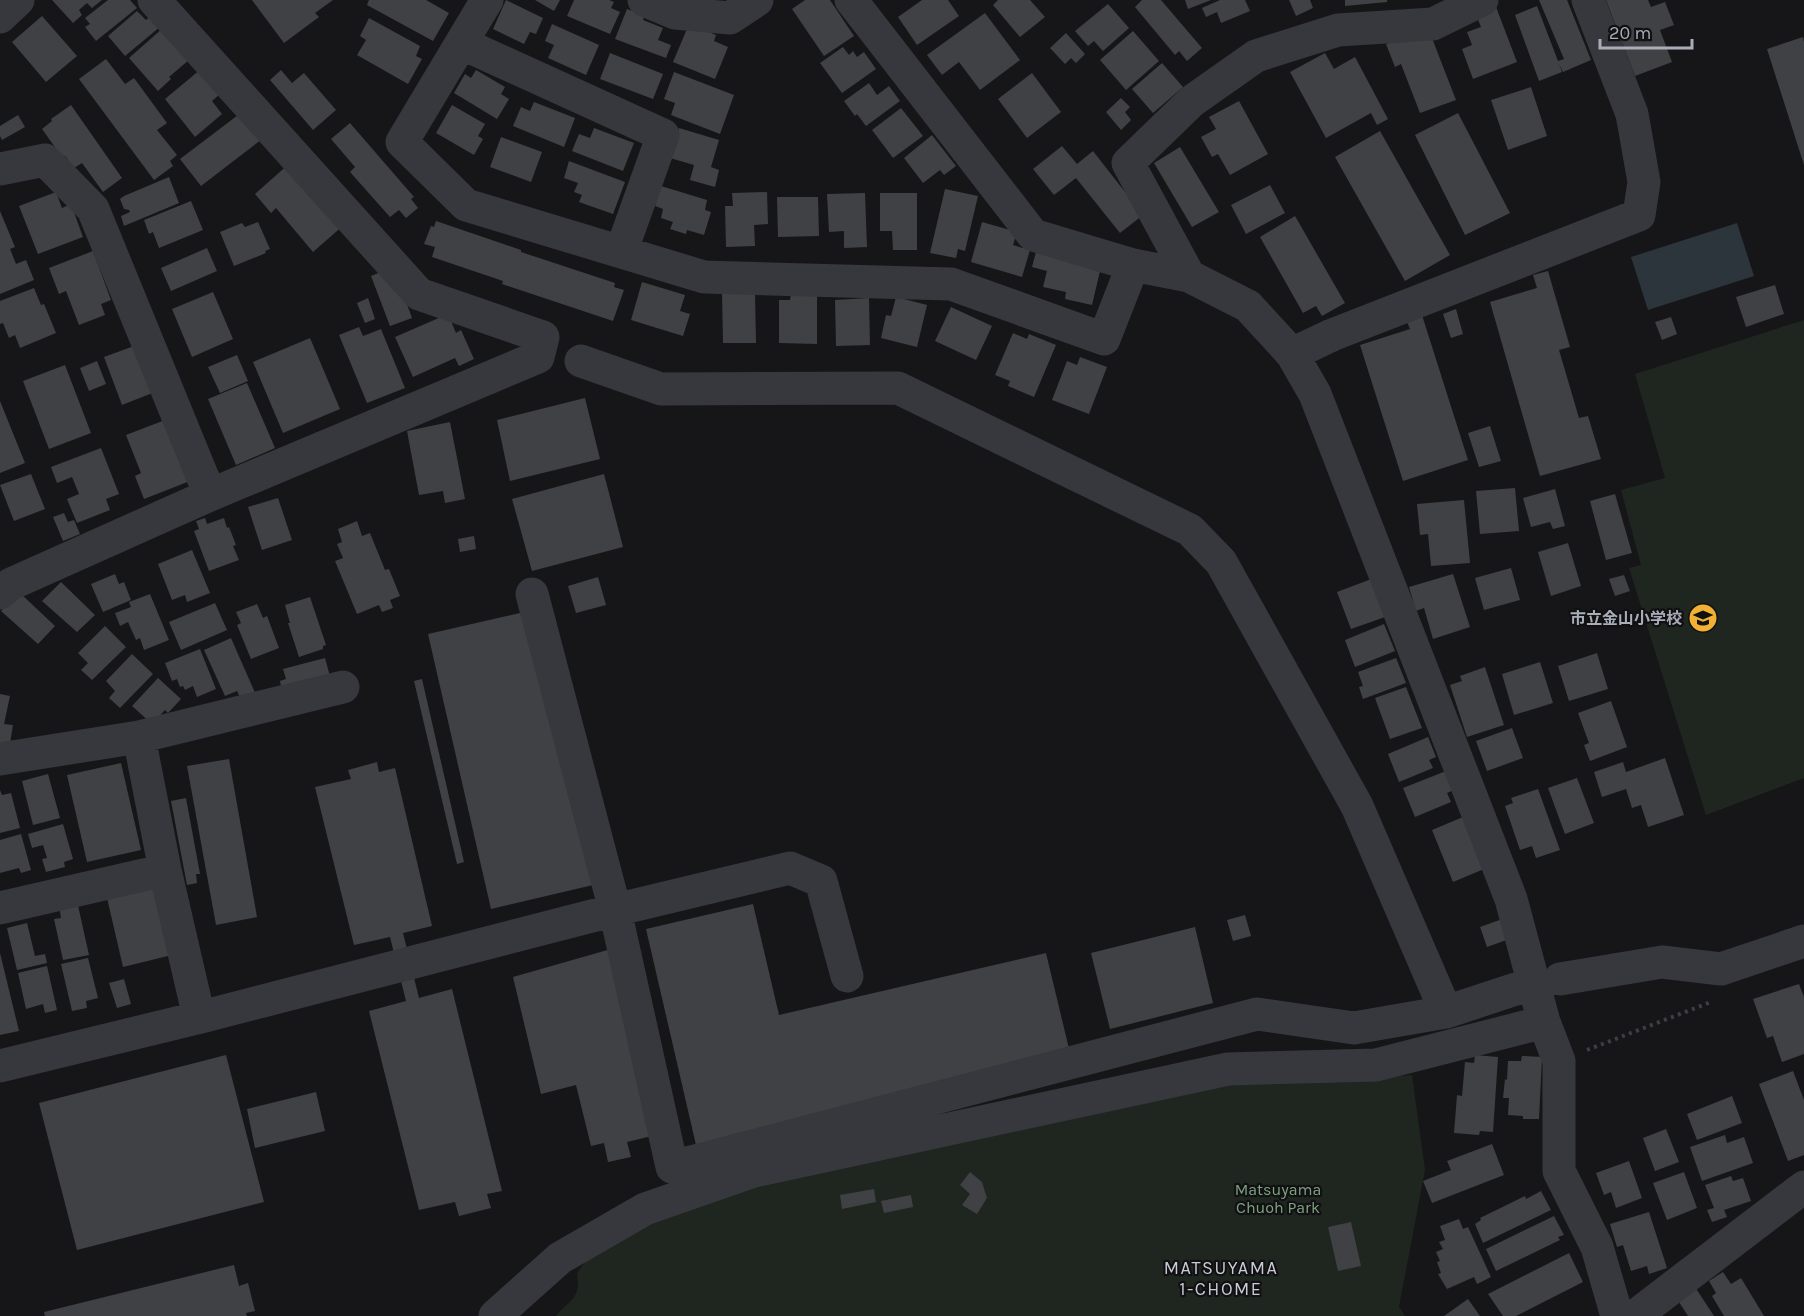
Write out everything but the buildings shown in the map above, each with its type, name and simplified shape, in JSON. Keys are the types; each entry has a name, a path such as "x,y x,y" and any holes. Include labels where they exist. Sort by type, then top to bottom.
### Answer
{"street":[{"path":"0,17 18,0"},
{"path":"0,593 11,584 210,495 538,357 543,337 419,294 154,0"},
{"path":"487,0 402,142 466,205 704,277 951,284 1104,339 1133,265"},
{"path":"644,0 675,14 730,18 757,0"},
{"path":"851,0 1033,235 1133,265 1189,276 1248,306 1292,354 1315,394 1502,877 1547,981 1544,1022 1559,1061 1558,1171 1597,1248 1617,1316"},
{"path":"1189,276 1128,163 1192,101 1256,56 1338,30 1433,24 1482,0"},
{"path":"1292,354 1332,334 1639,216 1644,182 1632,114 1588,0"},
{"path":"461,43 663,135 621,252"},
{"path":"0,169 45,160 93,209 210,495"},
{"path":"581,361 661,389 898,388 1190,530 1221,562 1357,806 1446,1012"},
{"path":"532,594 615,910 672,1167 1257,1014 1354,1028 1446,1012 1547,981 1662,962 1721,969 1804,941"},
{"path":"0,759 139,737 343,687"},
{"path":"139,737 165,870 199,1017"},
{"path":"0,1065 790,868 821,881 847,976"},
{"path":"0,908 165,870"},
{"path":"495,1316 560,1258 645,1209 754,1172 1228,1069 1376,1065 1544,1022"},
{"path":"1635,1316 1804,1187"}],"path":[{"path":"1559,1061 1715,1000"}],"green space":[{"name":"市立金山小学校","path":"1804,320 1804,778 1706,815 1629,568 1641,565 1621,490 1665,478 1635,374"},
{"name":"Matsuyama Chuoh Park","path":"1412,1075 1425,1170 1399,1307 1405,1316 556,1316 574,1298 578,1288 577,1273 587,1259 610,1236 769,1182 1255,1080 1352,1080"}],"shaded area":[{"path":"1737,223 1754,276 1648,310 1631,257"}],"place":[{"name":"市立金山小学校","path":"1703,618"}],"district":[{"name":"MATSUYAMA 1-CHOME","path":"1221,1278"}]}
